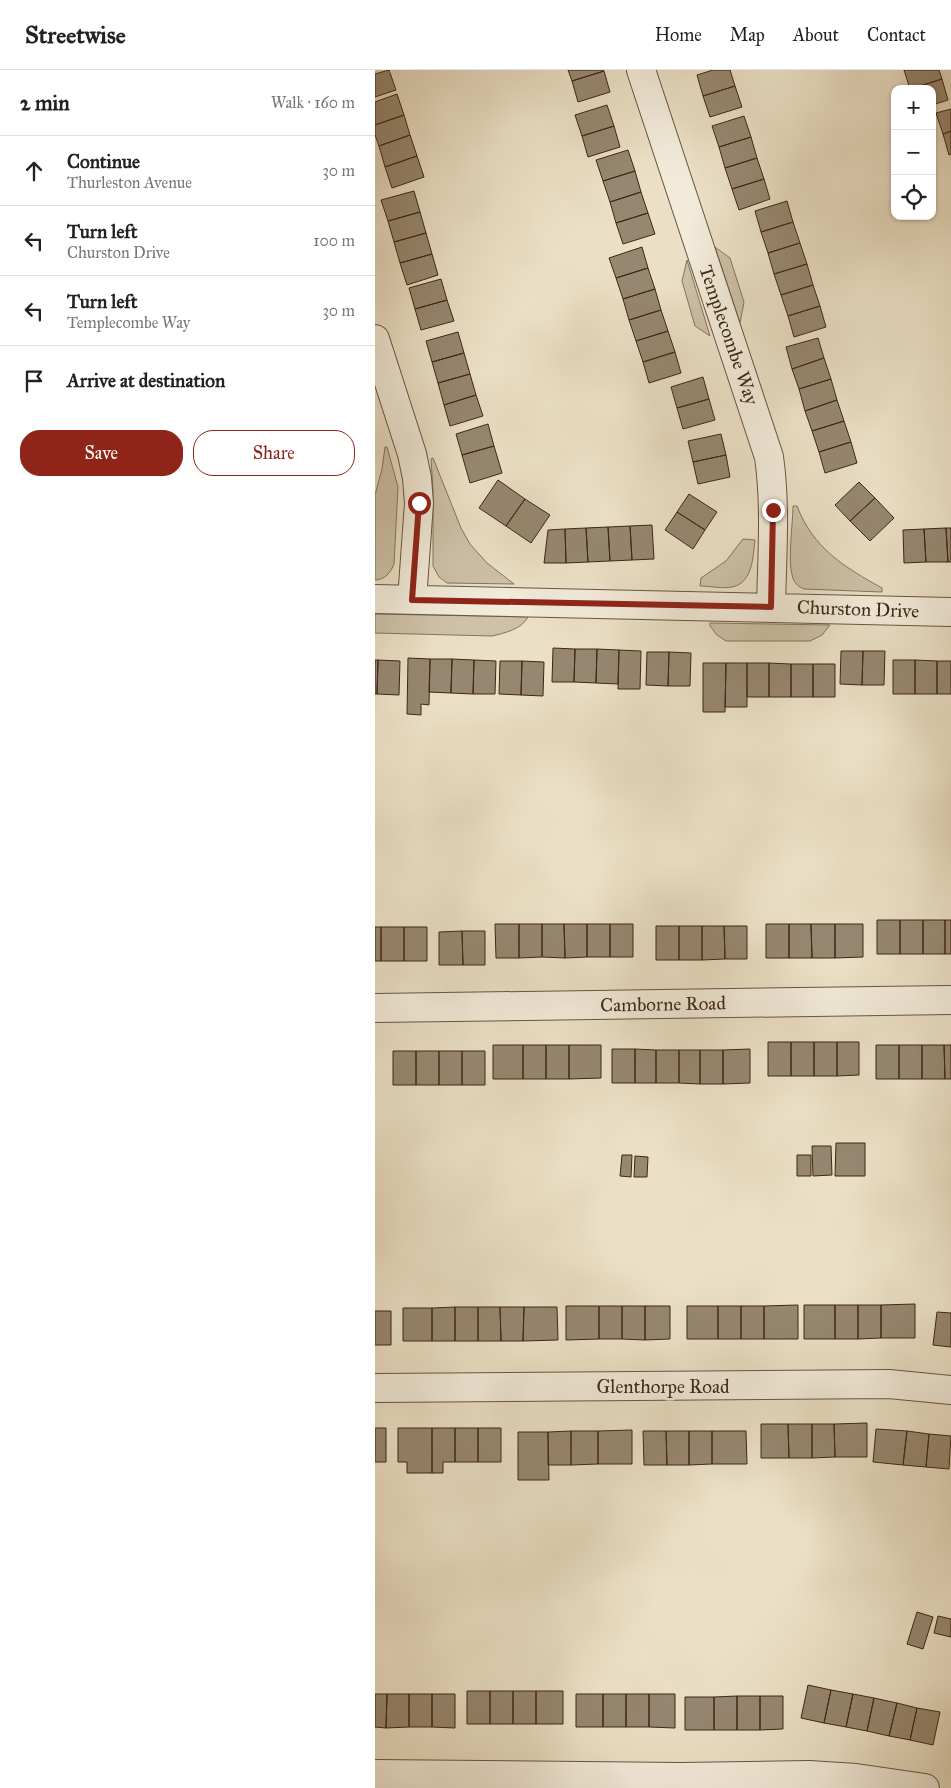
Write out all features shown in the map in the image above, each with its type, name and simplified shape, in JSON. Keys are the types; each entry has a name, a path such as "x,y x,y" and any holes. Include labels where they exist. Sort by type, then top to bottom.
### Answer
{"street":[{"name":"Templecombe Way","path":"641,70 769,457 772,475 773,510 771,607"},
{"path":"375,339 412,454 417,478 419,503 412,600"},
{"name":"Churston Drive","path":"375,599 951,612"},
{"name":"Camborne Road","path":"375,1008 951,1000"},
{"name":"Glenthorpe Road","path":"375,1388 889,1384 951,1390"},
{"path":"375,1774 680,1778 809,1775 856,1783 925,1788"}],"shaded area":[{"path":"715,247 730,258 744,302 740,323"},
{"path":"687,260 710,336 695,326 682,281"},
{"path":"385,447 387,447 398,487 394,564 387,575 382,579 375,580 375,495 382,469"},
{"path":"433,458 461,528 470,544 487,563 514,584 447,583 439,577 433,566 431,459"},
{"path":"793,506 797,506 812,534 831,555 882,588 882,592 804,589 797,585 793,578 790,563"},
{"path":"743,539 755,540 751,568 744,580 728,588 700,586 701,578 726,561"},
{"path":"375,614 528,617 522,625 508,632 492,636 375,633"},
{"path":"710,623 830,625 822,635 810,641 726,641 717,635 710,626"}],"building":[{"path":"389,70 396,90 375,97 375,74"},
{"path":"568,70 603,70 604,71 572,81"},
{"path":"713,70 730,70 735,86 703,96 697,75"},
{"path":"904,70 939,70 942,79 923,85 909,85"},
{"path":"604,71 610,92 578,102 572,81"},
{"path":"942,79 948,100 936,104 936,85 923,85"},
{"path":"735,86 742,107 710,117 703,96"},
{"path":"397,94 404,115 375,125 375,102"},
{"path":"607,105 614,126 582,136 575,115"},
{"path":"951,109 951,131 943,134 936,113"},
{"path":"404,115 410,135 379,146 375,135 375,125"},
{"path":"744,116 751,137 719,147 712,126"},
{"path":"614,126 620,147 588,157 582,136"},
{"path":"951,131 951,154 949,155 943,134"},
{"path":"410,135 417,156 385,167 379,146"},
{"path":"751,137 757,158 725,168 719,147"},
{"path":"628,150 635,171 603,181 596,160"},
{"path":"417,156 424,177 392,188 385,167"},
{"path":"757,158 764,179 732,189 725,168"},
{"path":"635,171 641,192 610,202 603,181"},
{"path":"764,179 770,199 739,210 732,189"},
{"path":"414,191 420,212 388,221 381,200"},
{"path":"641,192 648,213 616,223 610,202"},
{"path":"787,201 793,222 761,232 755,211"},
{"path":"420,212 426,233 394,242 388,221"},
{"path":"648,213 655,234 623,244 616,223"},
{"path":"793,222 800,243 768,253 761,232"},
{"path":"426,233 432,254 400,263 394,242"},
{"path":"800,243 807,264 774,274 768,253"},
{"path":"642,247 648,268 616,278 609,258"},
{"path":"432,254 438,275 407,285 400,263"},
{"path":"807,264 813,285 781,295 774,274"},
{"path":"648,268 655,289 623,299 616,278"},
{"path":"441,279 447,300 415,309 409,288"},
{"path":"813,285 820,306 788,316 781,295"},
{"path":"655,289 661,310 629,320 623,299"},
{"path":"447,300 454,321 421,330 415,309"},
{"path":"820,306 826,327 794,337 788,316"},
{"path":"661,310 668,331 636,341 629,320"},
{"path":"668,331 675,352 643,362 636,341"},
{"path":"458,332 464,353 432,362 426,341"},
{"path":"818,338 824,358 792,369 786,347"},
{"path":"675,352 681,373 649,383 643,362"},
{"path":"464,353 470,374 438,383 432,362"},
{"path":"824,358 831,379 799,389 792,369"},
{"path":"470,374 476,395 444,405 438,383"},
{"path":"703,377 709,399 677,408 671,387"},
{"path":"831,379 837,400 805,411 799,389"},
{"path":"476,395 483,416 450,426 444,405"},
{"path":"709,399 715,420 683,429 677,408"},
{"path":"837,400 844,421 812,431 805,411"},
{"path":"844,421 851,442 819,452 812,431"},
{"path":"488,424 494,446 462,455 456,434"},
{"path":"721,434 726,455 693,462 688,441"},
{"path":"851,442 857,463 825,473 819,452"},
{"path":"494,446 502,473 470,483 462,455"},
{"path":"726,455 730,477 698,484 693,462"},
{"path":"498,480 525,499 506,526 479,508"},
{"path":"859,482 875,498 850,521 835,505"},
{"path":"689,494 717,512 705,530 677,512"},
{"path":"875,498 894,518 870,541 850,521"},
{"path":"525,499 550,515 531,543 506,526"},
{"path":"677,512 705,530 693,549 665,530"},
{"path":"652,525 654,559 632,560 630,526"},
{"path":"630,526 632,560 610,561 608,527"},
{"path":"608,527 610,561 588,562 586,528"},
{"path":"586,528 588,562 566,563 565,529"},
{"path":"946,528 948,562 926,562 924,529"},
{"path":"946,528 951,528 951,562 948,562"},
{"path":"565,529 566,563 544,563 548,530"},
{"path":"924,529 926,562 904,563 903,530"},
{"path":"553,648 575,649 574,682 552,682"},
{"path":"575,649 597,649 596,683 574,682"},
{"path":"597,649 619,650 618,684 596,683"},
{"path":"619,650 641,651 640,689 618,689"},
{"path":"841,651 863,651 862,685 840,684"},
{"path":"863,651 885,651 884,685 862,685"},
{"path":"647,652 669,652 668,686 646,685"},
{"path":"669,652 691,653 690,686 668,686"},
{"path":"408,658 430,659 429,705 421,704 421,715 407,714"},
{"path":"430,659 452,659 451,693 429,692"},
{"path":"452,659 474,660 473,694 451,693"},
{"path":"375,660 378,660 377,694 375,694"},
{"path":"378,660 400,661 399,695 377,694"},
{"path":"474,660 496,661 495,694 473,694"},
{"path":"893,660 915,660 915,694 893,694"},
{"path":"915,660 937,661 937,694 915,694"},
{"path":"500,661 522,661 521,695 499,694"},
{"path":"522,661 544,662 543,696 521,695"},
{"path":"937,661 951,661 951,694 937,694"},
{"path":"703,663 726,663 725,712 703,712"},
{"path":"726,663 747,663 747,707 725,707"},
{"path":"747,663 769,663 769,697 747,697"},
{"path":"769,663 791,664 791,697 769,697"},
{"path":"791,664 813,664 813,697 791,697"},
{"path":"813,664 835,664 835,697 813,697"},
{"path":"877,920 900,920 900,954 877,954"},
{"path":"900,920 923,920 923,954 900,954"},
{"path":"923,920 945,920 945,954 923,954"},
{"path":"945,920 951,920 951,954 945,954"},
{"path":"495,924 519,924 519,958 496,958"},
{"path":"519,924 542,924 542,957 519,958"},
{"path":"542,924 564,924 565,958 542,957"},
{"path":"564,924 587,924 587,957 565,958"},
{"path":"587,924 610,924 610,957 587,957"},
{"path":"610,924 633,924 633,957 610,957"},
{"path":"766,924 789,924 789,958 766,958"},
{"path":"789,924 811,924 812,958 789,958"},
{"path":"811,924 835,924 835,958 812,958"},
{"path":"835,924 863,924 863,957 835,958"},
{"path":"656,926 679,926 679,960 656,960"},
{"path":"679,926 702,926 702,960 679,960"},
{"path":"702,926 724,926 725,959 702,960"},
{"path":"724,926 747,926 747,959 725,959"},
{"path":"375,927 381,927 381,961 375,961"},
{"path":"381,927 404,927 404,961 381,961"},
{"path":"404,927 427,927 427,961 404,961"},
{"path":"462,931 485,931 485,965 463,965"},
{"path":"462,931 463,965 439,965 439,932"},
{"path":"768,1042 791,1042 791,1076 768,1076"},
{"path":"791,1042 814,1042 814,1076 791,1076"},
{"path":"814,1042 837,1042 837,1076 814,1076"},
{"path":"837,1042 859,1042 859,1075 837,1076"},
{"path":"493,1045 523,1045 523,1079 493,1079"},
{"path":"523,1045 546,1045 546,1079 523,1079"},
{"path":"546,1045 569,1045 569,1079 546,1079"},
{"path":"569,1045 601,1045 601,1078 569,1079"},
{"path":"876,1045 899,1045 899,1079 876,1079"},
{"path":"899,1045 922,1045 922,1079 899,1079"},
{"path":"922,1045 944,1045 945,1079 922,1079"},
{"path":"944,1045 951,1045 951,1079 945,1079"},
{"path":"612,1049 635,1049 635,1083 612,1083"},
{"path":"635,1049 656,1050 656,1083 635,1083"},
{"path":"750,1049 750,1083 723,1084 723,1050"},
{"path":"656,1050 679,1050 679,1083 656,1083"},
{"path":"679,1050 700,1050 700,1084 679,1083"},
{"path":"700,1050 723,1050 723,1084 700,1084"},
{"path":"393,1051 416,1051 416,1085 393,1085"},
{"path":"416,1051 439,1051 439,1085 416,1085"},
{"path":"439,1051 462,1051 462,1085 439,1085"},
{"path":"462,1051 485,1051 485,1085 462,1085"},
{"path":"836,1143 865,1143 865,1176 835,1176"},
{"path":"812,1146 831,1146 832,1175 813,1176"},
{"path":"622,1155 632,1155 631,1177 620,1176"},
{"path":"797,1155 811,1155 811,1176 797,1176"},
{"path":"635,1156 648,1157 647,1177 634,1177"},
{"path":"915,1304 915,1338 881,1338 881,1305"},
{"path":"798,1305 798,1339 764,1339 764,1306"},
{"path":"804,1305 835,1305 835,1339 804,1339"},
{"path":"835,1305 858,1305 858,1339 835,1339"},
{"path":"858,1305 881,1305 881,1338 858,1339"},
{"path":"566,1306 599,1306 599,1339 566,1340"},
{"path":"599,1306 622,1306 622,1339 599,1339"},
{"path":"622,1306 645,1306 645,1340 622,1339"},
{"path":"645,1306 670,1306 670,1339 645,1340"},
{"path":"687,1306 718,1306 718,1339 687,1339"},
{"path":"718,1306 741,1306 741,1339 718,1339"},
{"path":"741,1306 764,1306 764,1339 741,1339"},
{"path":"455,1307 455,1341 432,1341 432,1308"},
{"path":"455,1307 478,1307 478,1341 455,1341"},
{"path":"478,1307 500,1307 501,1341 478,1341"},
{"path":"500,1307 524,1307 523,1341 501,1341"},
{"path":"524,1307 557,1307 558,1340 523,1341"},
{"path":"403,1308 432,1308 432,1341 403,1341"},
{"path":"375,1311 391,1311 391,1345 375,1345"},
{"path":"937,1312 951,1313 951,1347 933,1345"},
{"path":"867,1423 867,1457 835,1457 834,1424"},
{"path":"761,1424 788,1424 789,1458 761,1458"},
{"path":"788,1424 812,1424 812,1458 789,1458"},
{"path":"812,1424 834,1424 835,1457 812,1458"},
{"path":"375,1428 386,1428 386,1462 375,1462"},
{"path":"398,1428 432,1428 432,1473 407,1473 407,1462 398,1462"},
{"path":"432,1428 455,1428 455,1462 443,1462 443,1473 432,1473"},
{"path":"455,1428 478,1428 478,1462 455,1462"},
{"path":"478,1428 501,1428 501,1462 478,1462"},
{"path":"876,1429 907,1431 903,1465 873,1462"},
{"path":"632,1430 632,1464 598,1464 598,1431"},
{"path":"571,1431 598,1431 598,1464 571,1465"},
{"path":"571,1431 571,1465 548,1465 548,1432"},
{"path":"643,1431 666,1431 667,1465 644,1465"},
{"path":"666,1431 689,1431 689,1465 667,1465"},
{"path":"689,1431 712,1431 712,1464 689,1465"},
{"path":"712,1431 746,1431 747,1464 712,1464"},
{"path":"907,1431 929,1434 926,1467 903,1465"},
{"path":"518,1432 548,1432 549,1480 518,1480"},
{"path":"929,1434 951,1436 949,1469 926,1467"},
{"path":"917,1612 933,1617 923,1649 907,1644"},
{"path":"938,1616 951,1619 951,1637 934,1633"},
{"path":"808,1685 831,1690 824,1723 801,1718"},
{"path":"831,1690 853,1694 846,1727 824,1723"},
{"path":"467,1691 490,1691 490,1724 467,1724"},
{"path":"490,1691 513,1691 513,1724 490,1724"},
{"path":"513,1691 536,1691 536,1724 513,1724"},
{"path":"536,1691 563,1691 563,1724 536,1724"},
{"path":"375,1694 387,1694 386,1728 375,1727"},
{"path":"387,1694 409,1694 409,1727 386,1728"},
{"path":"409,1694 432,1694 432,1727 409,1727"},
{"path":"432,1694 455,1694 455,1728 432,1727"},
{"path":"576,1694 603,1694 603,1727 576,1727"},
{"path":"603,1694 626,1694 626,1727 603,1727"},
{"path":"626,1694 649,1694 649,1727 626,1727"},
{"path":"649,1694 675,1694 675,1728 649,1727"},
{"path":"853,1694 874,1698 867,1731 846,1727"},
{"path":"737,1696 760,1696 760,1730 737,1730"},
{"path":"737,1696 737,1730 714,1730 714,1697"},
{"path":"760,1696 783,1696 783,1729 760,1730"},
{"path":"685,1697 714,1697 714,1730 685,1730"},
{"path":"874,1698 897,1703 889,1736 867,1731"},
{"path":"897,1703 917,1708 910,1740 889,1736"},
{"path":"917,1708 940,1712 933,1745 910,1740"}],"route":[{"path":"419,503 412,600 771,607 773,510"}]}
